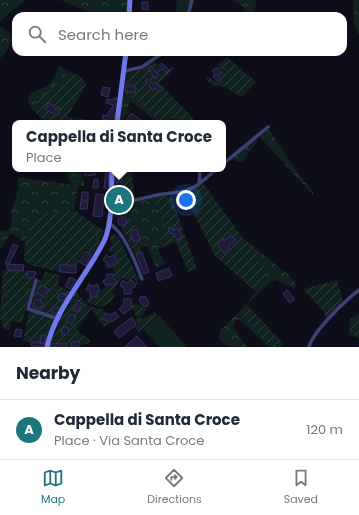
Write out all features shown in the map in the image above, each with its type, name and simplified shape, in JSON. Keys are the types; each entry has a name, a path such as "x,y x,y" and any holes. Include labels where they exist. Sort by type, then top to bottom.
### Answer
{"main road":[{"path":"129,12 130,0"},
{"path":"117,120 125,71 126,56"},
{"path":"47,347 59,319 104,241 108,223 112,172"}],"street":[{"path":"189,12 192,0"},
{"path":"125,71 142,67 158,56"},
{"path":"226,161 268,126"},
{"path":"199,184 200,172"},
{"path":"110,203 123,203 159,195 176,194 192,189 213,172"},
{"path":"108,223 115,227 120,235 142,279"},
{"path":"36,280 28,309 59,319"},
{"path":"309,347 314,337 343,303 359,290"}],"green space":[{"path":"0,0 26,0 0,21"},
{"path":"61,0 128,0 127,12 90,12"},
{"path":"177,0 191,0 188,12 176,12"},
{"path":"231,0 255,0 255,12 246,12 242,5"},
{"path":"353,0 359,0 359,34 354,25"},
{"path":"0,26 12,35 12,40 0,59"},
{"path":"227,57 256,82 242,97 225,87 213,85 206,80 207,76 219,84 223,81 219,76 223,72 217,65"},
{"path":"154,61 165,73 172,67 174,69 159,83 195,120 175,120 173,118 169,120 159,120 124,92 126,73 140,70"},
{"path":"59,66 71,72 43,95 32,109 29,103 30,95 50,83"},
{"path":"71,72 82,78 86,85 67,117 90,120 43,120 32,109 43,95"},
{"path":"124,92 159,120 154,120 131,101 127,108 129,111 124,120 119,120"},
{"path":"269,129 298,173 313,192 313,195 259,136"},
{"path":"257,138 257,142 242,162 232,159"},
{"path":"67,172 82,172 85,186 78,186 74,210 51,211 34,219 25,242 11,233 0,250 0,230 8,231 12,222 11,212 18,190 18,177 73,185 67,176"},
{"path":"121,172 131,172 135,198 155,194 123,202 122,188 116,188 116,182 122,182"},
{"path":"203,183 243,238 259,251 255,256 266,269 266,275 256,292 215,256 183,193"},
{"path":"171,196 197,269 188,272 176,242 158,249 164,229 154,197"},
{"path":"154,197 164,229 158,249 165,264 156,268 145,242 130,218 125,204"},
{"path":"115,204 125,204 130,218 147,245 140,248 142,252 136,255 122,230 122,226 127,221 124,215 114,218"},
{"path":"74,210 104,231 94,254 85,249 76,266 61,264 60,272 34,266 24,261 25,242 34,219 51,211"},
{"path":"112,234 119,237 138,279 137,285 133,278 129,281 121,278 112,293 115,295 111,302 102,307 90,304 86,300 88,298 97,297 98,292 110,285 114,286 118,280 114,277 114,264 118,260 114,254 109,251 110,246 113,246 110,238"},
{"path":"259,251 290,276 297,286 294,288 275,280 269,283 240,312 240,315 257,331 267,346 244,323 236,319 233,327 247,347 227,345 220,340 220,331 248,302 264,277 266,269 255,256"},
{"path":"3,270 27,272 27,278 34,278 22,323 11,321 10,330 4,330 0,317"},
{"path":"45,272 60,275 58,285 70,292 57,317 31,308 38,280 42,280"},
{"path":"337,280 343,301 327,320 324,312 303,289"},
{"path":"76,292 89,306 105,310 101,319 110,323 104,327 91,309 77,330 90,340 90,343 80,345 79,341 71,342 72,347 66,347 65,343 50,344 62,317"},
{"path":"131,300 134,305 139,304 141,307 147,308 140,318 142,319 155,312 157,316 139,332 134,327 138,324 135,320 137,318 134,313 135,312 131,307"},
{"path":"247,305 284,344 281,347 268,347 257,331 240,315 240,312"},
{"path":"30,311 56,320 48,336 41,335 40,343 23,341 28,314"},
{"path":"359,314 359,338 349,335 350,319"},
{"path":"159,315 187,347 159,347 143,329"}],"building":[{"path":"142,2 148,2 148,10 142,9"},
{"path":"162,63 169,70 166,73 159,65"},
{"path":"151,66 159,75 155,79 148,68"},
{"path":"217,67 222,73 218,76 222,81 219,83 213,76 215,75 212,71"},
{"path":"148,79 153,84 155,82 163,89 159,92 155,88 153,90 145,81"},
{"path":"130,84 136,88 135,93 125,91 126,86 129,86"},
{"path":"103,87 110,88 108,97 101,95"},
{"path":"114,98 119,99 114,120 102,119 103,115 107,116 113,105 106,103 107,99 114,100"},
{"path":"48,103 53,105 56,110 57,107 60,108 58,115 45,110"},
{"path":"131,113 141,120 126,120"},
{"path":"84,172 96,172 95,175 85,176"},
{"path":"106,172 109,172 109,189 104,188"},
{"path":"114,172 121,172 122,182 114,182"},
{"path":"94,179 98,179 98,188 93,188"},
{"path":"82,192 88,192 88,200 81,200"},
{"path":"96,194 104,195 102,217 93,216"},
{"path":"81,201 88,201 87,209 80,209"},
{"path":"120,217 124,217 126,221 124,225 120,225 118,223 118,219"},
{"path":"170,227 172,230 178,228 182,238 177,240 173,233 170,234 168,228"},
{"path":"132,230 136,230 138,232 140,240 134,242 130,233"},
{"path":"231,235 236,240 228,246 230,248 224,253 217,243 223,238 224,241"},
{"path":"13,244 18,246 9,264 5,264"},
{"path":"86,251 92,254 86,266 79,262"},
{"path":"142,252 149,272 144,274 136,255"},
{"path":"106,255 110,257 114,255 117,260 113,263 113,267 107,267 107,263 103,260"},
{"path":"7,264 24,265 23,271 7,270"},
{"path":"60,264 76,266 76,273 60,272"},
{"path":"169,268 172,276 158,281 156,273"},
{"path":"27,271 36,272 34,278 27,278"},
{"path":"107,274 113,274 113,278 117,281 114,286 110,284 106,286 103,281 107,278"},
{"path":"70,277 76,280 70,289 65,286"},
{"path":"123,280 127,283 132,280 136,286 131,289 131,294 124,294 124,288 120,286"},
{"path":"89,284 93,286 97,284 100,290 97,292 97,297 90,297 90,292 86,290"},
{"path":"41,285 49,289 45,297 37,293"},
{"path":"287,290 295,299 290,303 283,294"},
{"path":"60,293 64,293 66,297 64,301 60,301 58,299 58,295"},
{"path":"141,296 146,297 149,303 147,307 143,306 139,300"},
{"path":"124,299 131,299 131,309 123,314 119,309 123,305"},
{"path":"36,300 40,300 42,304 40,308 36,308 34,306 34,302"},
{"path":"78,300 82,304 78,312 73,310"},
{"path":"55,306 60,309 57,314 51,312"},
{"path":"115,312 119,317 112,322 102,319 105,313 110,315"},
{"path":"70,314 76,317 72,324 66,321"},
{"path":"132,317 136,325 119,338 114,331"},
{"path":"63,327 67,327 69,331 67,335 63,335 61,333 61,329"},
{"path":"16,329 22,330 21,337 14,336"},
{"path":"41,335 46,336 45,344 40,343"},
{"path":"137,336 147,347 124,347"},
{"path":"79,341 80,345 78,347 72,347 71,342"},
{"path":"31,342 45,344 45,347 31,346"},
{"path":"65,343 66,347 49,347 50,344"}],"place":[{"name":"Cappella di Santa Croce","path":"119,200"}]}
